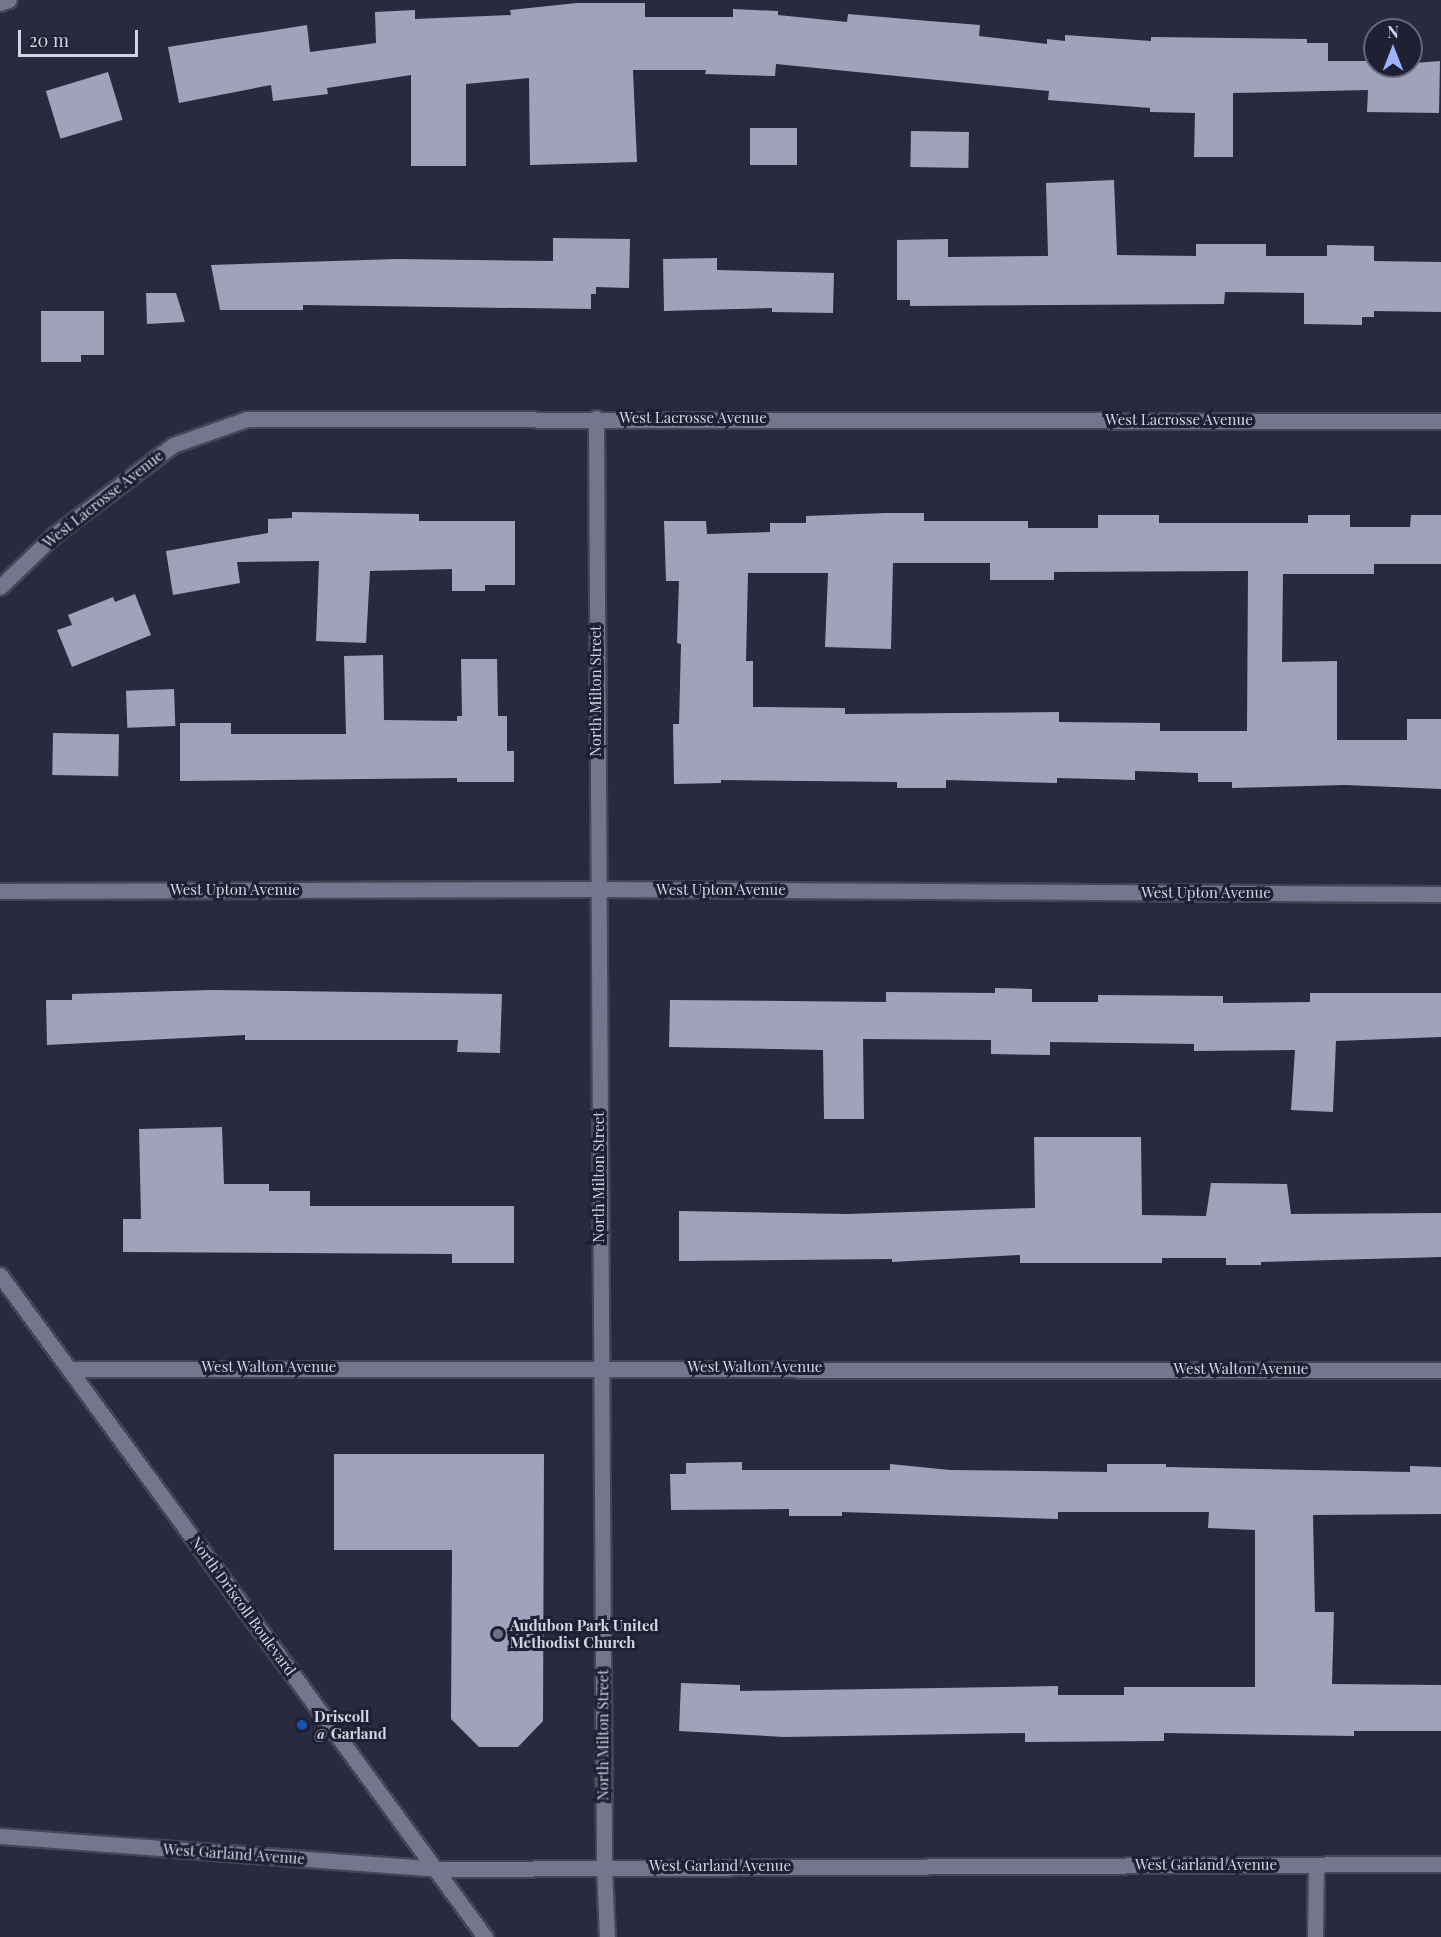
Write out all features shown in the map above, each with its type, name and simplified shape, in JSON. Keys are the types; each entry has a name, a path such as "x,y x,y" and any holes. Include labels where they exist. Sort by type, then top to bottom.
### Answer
{"street":[{"path":"0,3 9,0"},
{"name":"North Milton Street","path":"596,418 596,889 604,1866 607,1937"},
{"name":"West Lacrosse Avenue","path":"0,587 54,535 173,445 247,419 1441,421"},
{"name":"West Upton Avenue","path":"0,891 596,889 1441,894"},
{"name":"North Driscoll Boulevard","path":"0,1275 484,1937"},
{"name":"West Walton Avenue","path":"70,1369 600,1367 1441,1370"},
{"name":"West Garland Avenue","path":"0,1836 436,1869 604,1866 1441,1864"},
{"path":"1316,1865 1316,1937"}],"building":[{"path":"577,3 645,3 645,17 733,17 733,9 778,11 778,15 847,22 848,14 980,25 979,36 1047,44 1047,39 1065,41 1065,35 1151,41 1151,37 1307,39 1307,43 1328,43 1328,61 1363,61 1363,78 1423,78 1423,62 1440,61 1439,113 1367,112 1368,90 1233,93 1233,157 1194,157 1195,113 1150,112 1150,108 1048,100 1049,91 776,64 775,76 705,74 706,70 633,70 637,162 530,165 529,78 466,84 466,166 411,166 411,75 327,88 328,94 273,101 271,85 179,103 168,47 307,25 310,52 376,43 375,12 415,10 415,19 511,15 510,10"},
{"path":"108,72 123,120 60,139 46,91"},
{"path":"750,128 797,128 797,165 750,165"},
{"path":"911,131 969,132 968,168 910,167"},
{"path":"1114,180 1117,255 1196,256 1196,244 1266,244 1266,256 1327,256 1327,245 1374,246 1374,261 1441,262 1441,312 1374,311 1374,317 1362,317 1362,325 1304,324 1304,293 1225,292 1224,304 910,306 910,300 897,300 897,240 948,239 948,257 1048,256 1046,183"},
{"path":"553,238 630,239 629,288 596,287 596,294 591,294 591,309 303,305 303,310 220,310 211,265 397,259 553,261"},
{"path":"717,258 717,270 834,273 833,313 772,312 772,308 664,311 663,259"},
{"path":"146,293 176,293 185,322 147,324"},
{"path":"41,311 104,311 104,355 81,355 81,362 41,362"},
{"path":"292,512 419,514 419,521 515,521 515,585 485,585 485,591 452,591 452,569 370,571 366,643 316,641 319,561 237,562 240,583 173,595 166,551 268,533 268,519 292,518"},
{"path":"924,513 924,521 1028,521 1028,528 1098,528 1098,515 1159,515 1159,523 1308,523 1308,515 1350,515 1350,527 1410,527 1411,515 1441,515 1441,564 1374,564 1374,574 1283,574 1282,662 1337,661 1337,740 1407,740 1407,719 1441,719 1441,789 1345,785 1232,788 1232,782 1198,782 1198,773 1135,771 1135,780 1057,778 1057,783 946,780 946,788 897,788 897,782 721,780 721,783 674,784 673,724 679,724 681,644 677,643 679,581 666,581 664,521 706,521 707,534 770,532 770,523 806,523 806,516","holes":["893,563 990,563 990,580 1054,580 1054,572 1248,571 1247,731 1160,731 1160,723 1059,722 1059,712 845,714 845,708 753,707 753,661 746,661 748,573 828,573 825,647 891,649"]},
{"path":"135,594 151,635 72,667 57,630 72,625 68,615 113,597 115,602"},
{"path":"383,655 384,720 457,721 457,716 462,716 461,659 497,659 498,716 507,716 507,751 514,751 514,782 457,782 457,778 180,781 180,723 231,723 231,734 346,734 344,656"},
{"path":"174,689 175,726 127,728 126,691"},
{"path":"53,733 119,734 118,776 52,775"},
{"path":"995,988 1032,989 1032,1002 1098,1002 1098,995 1223,996 1223,1003 1310,1002 1310,993 1441,993 1441,1037 1336,1041 1333,1112 1291,1110 1295,1050 1194,1051 1194,1044 1050,1042 1050,1055 991,1054 991,1040 863,1039 864,1119 824,1119 823,1050 669,1047 670,1000 886,1002 886,992 995,993"},
{"path":"211,990 502,994 500,1053 457,1052 458,1040 245,1040 245,1035 47,1045 46,1000 72,1000 72,994"},
{"path":"222,1127 224,1184 269,1184 269,1191 310,1191 310,1206 514,1206 514,1263 452,1263 452,1254 123,1252 123,1219 141,1219 139,1129"},
{"path":"1034,1137 1141,1137 1142,1215 1206,1216 1211,1183 1287,1184 1291,1214 1441,1213 1441,1257 1261,1262 1261,1265 1226,1265 1226,1258 1162,1258 1162,1263 1020,1263 1020,1255 892,1262 892,1259 679,1261 679,1211 847,1214 1035,1208"},
{"name":"Audubon Park United Methodist Church","path":"334,1454 544,1454 543,1721 518,1747 479,1747 451,1719 452,1550 334,1550"},
{"path":"742,1462 742,1470 890,1470 890,1464 950,1470 1107,1472 1107,1464 1410,1472 1410,1466 1441,1467 1441,1514 1313,1515 1315,1612 1334,1612 1332,1684 1441,1685 1441,1731 1354,1731 1354,1736 1164,1733 1164,1741 1025,1742 1025,1733 784,1737 679,1731 681,1683 740,1685 740,1691 1058,1686 1058,1695 1124,1695 1124,1687 1255,1687 1255,1530 1208,1528 1209,1512 1058,1512 1058,1519 842,1512 842,1516 789,1516 789,1509 671,1510 670,1474 686,1474 686,1463"}],"place":[{"name":"Audubon Park United Methodist Church","path":"498,1634"},
{"name":"Driscoll @ Garland","path":"302,1725"}]}
